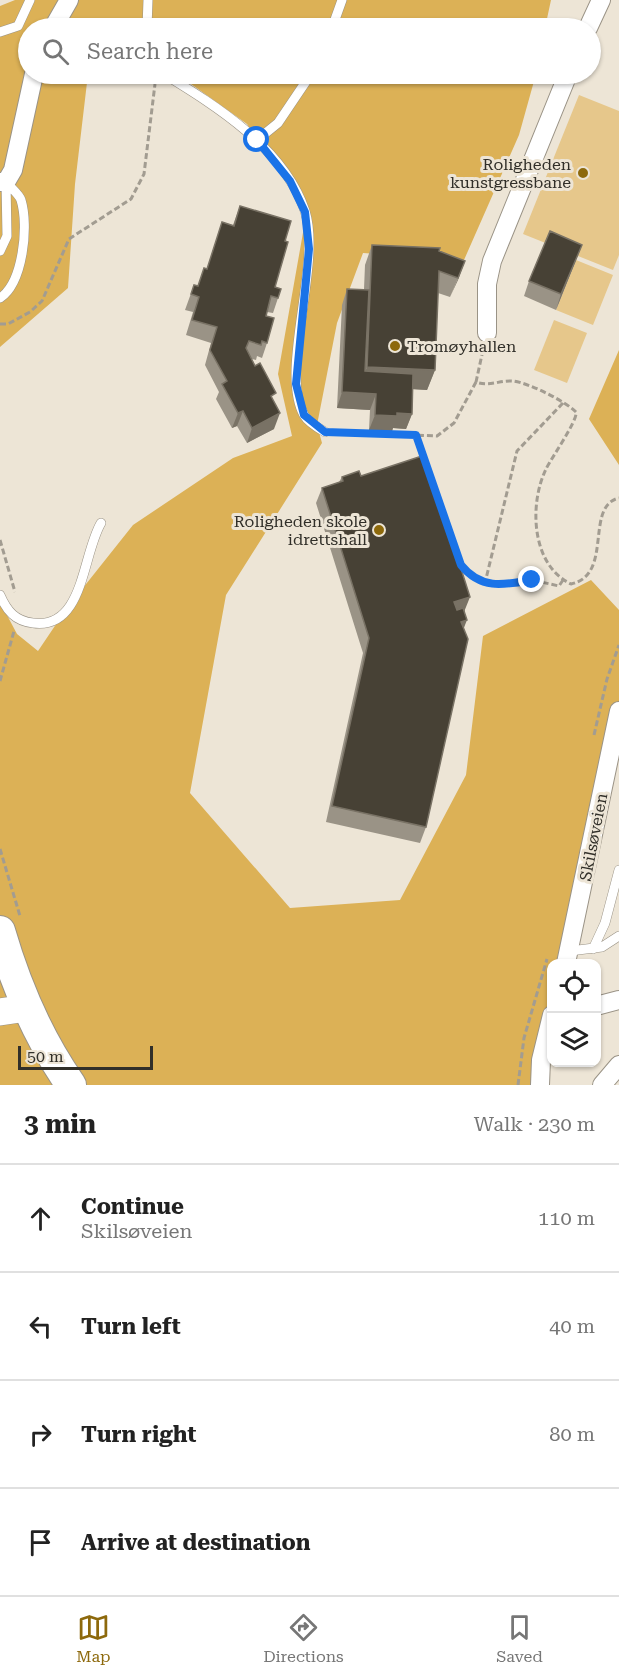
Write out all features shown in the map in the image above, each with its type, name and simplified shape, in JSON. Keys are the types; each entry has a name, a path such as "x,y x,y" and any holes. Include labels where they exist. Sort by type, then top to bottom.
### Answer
{"main road":[{"path":"0,931 13,1010 40,1036 71,1085"}],"street":[{"path":"59,18 69,0"},
{"path":"593,18 601,0"},
{"path":"3,182 13,170 32,84"},
{"path":"487,333 487,284 492,261 564,84"},
{"name":"Skilsøveien","path":"568,957 614,761 619,711"},
{"path":"601,1005 619,1000"},
{"path":"540,1085 541,1060 547,1035"},
{"path":"602,1085 619,1065"}],"lane":[{"path":"22,18 30,0"},
{"path":"147,18 148,0"},
{"path":"336,18 342,0"},
{"path":"0,32 18,26"},
{"path":"180,84 223,110 257,140 290,181 305,212 309,249 296,384 304,415 325,432"},
{"path":"257,140 278,123 304,84"},
{"path":"0,251 7,236 3,182"},
{"path":"0,298 9,291 20,271 24,217 21,198 3,182"},
{"path":"0,595 10,613 24,622 54,622 63,616 79,591 90,543 101,523"},
{"path":"593,949 605,923 619,870"},
{"path":"568,957 610,943 619,936"}],"path":[{"path":"0,324 8,324 30,312 42,301 69,239 131,199 144,174 151,106 156,84"},
{"path":"325,432 438,436 446,432 454,423 476,382 487,333"},
{"path":"476,382 490,385 516,381 564,402 576,412 574,424 561,440 545,472 536,506 538,536 547,563 563,580 571,584 586,578 594,567 603,513 608,504 619,498"},
{"path":"484,583 517,451 564,402"},
{"path":"416,435 428,468"},
{"path":"446,522 461,565 468,574 484,583 495,586 532,580 560,586 563,580"}],"shaded area":[{"path":"15,0 551,0 547,18 18,18 18,84 87,84 75,184 68,288 0,347 0,6"},
{"path":"191,84 533,84 519,135 464,260 363,253 337,323 317,425 322,443 226,595 190,793 290,908 400,900 466,775 483,636 591,580 619,610 619,721 566,959 547,959 547,1044 542,1085 0,1085 0,602 17,634 38,651 67,608 133,525 233,458 292,436 278,374 307,210 247,124"},
{"name":"Roligheden kunstgressbane","path":"579,95 619,111 619,255 613,270 523,234"},
{"path":"576,260 613,275 593,325 556,310"},
{"path":"554,320 587,333 567,383 534,370"},
{"path":"619,350 619,465 589,419"}],"building":[{"path":"240,206 291,221 285,241 288,242 275,287 281,289 278,298 271,296 266,316 274,318 267,343 262,341 261,345 249,341 246,348 255,366 260,363 276,393 271,396 280,413 252,428 243,411 238,413 222,384 227,381 210,350 217,327 192,320 199,297 191,294 194,285 198,286 204,268 207,269 222,222 234,226"},
{"path":"550,231 582,245 561,294 529,281"},
{"name":"Tromøyhallen","path":"372,245 440,248 439,251 465,261 458,278 439,271 435,370 367,367"},
{"path":"347,289 369,290 365,371 413,374 412,414 375,415 376,394 342,392"},
{"path":"425,455 470,597 454,602 457,610 463,608 467,620 461,622 468,639 426,827 332,806 369,638 322,488 343,481 342,477 359,471 361,476"}],"place":[{"name":"Roligheden kunstgressbane","path":"583,173"},
{"name":"Tromøyhallen","path":"395,346"},
{"name":"Roligheden skole idrettshall","path":"379,530"}],"route":[{"path":"257,140 290,181 305,212 309,249 296,384 304,415 325,432 416,435 461,565 468,574 495,586 532,580"}]}
